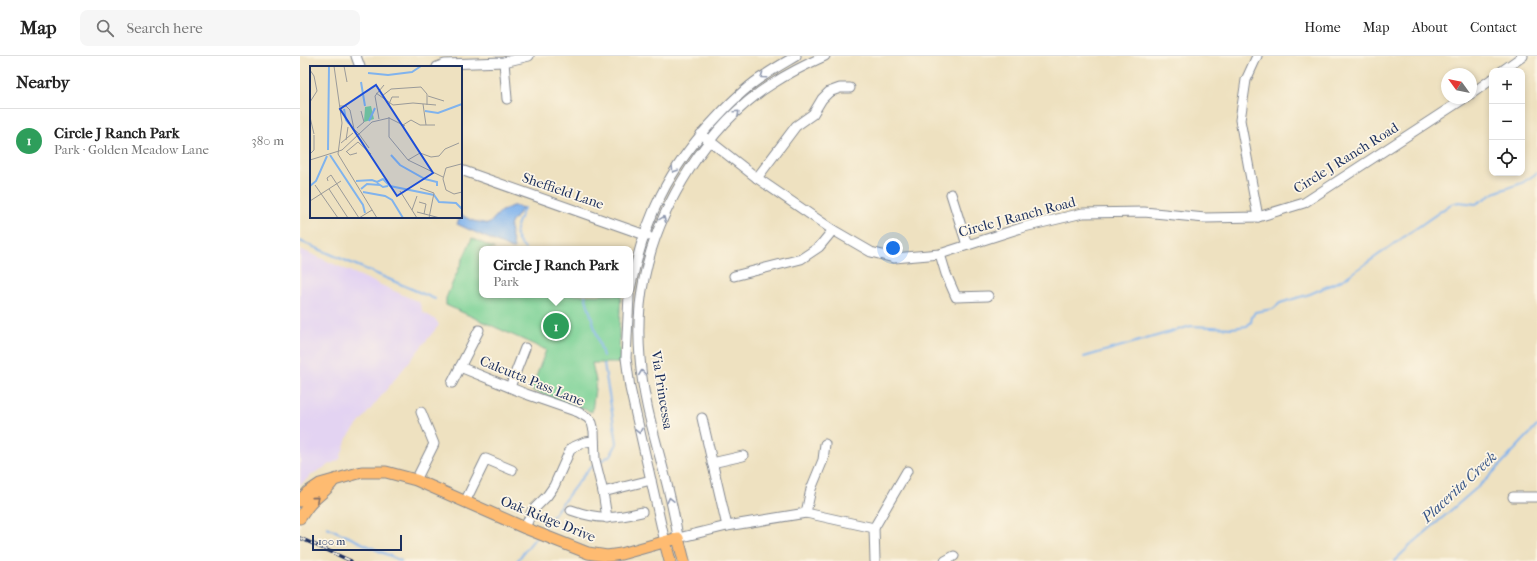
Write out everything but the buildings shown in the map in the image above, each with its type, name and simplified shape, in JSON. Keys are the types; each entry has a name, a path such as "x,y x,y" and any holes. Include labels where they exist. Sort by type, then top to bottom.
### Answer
{"main road":[{"name":"Oak Ridge Drive","path":"300,501 308,492 320,484 333,481 346,475 375,471 398,474 416,480 591,557 621,554 678,538"},
{"name":"Oak Ridge Drive","path":"300,518 314,500 327,490 333,481"},
{"name":"Via Princessa","path":"678,538 684,561"},
{"name":"Via Princessa","path":"665,542 670,561"}],"street":[{"path":"356,56 360,66"},
{"path":"442,62 504,62 529,56"},
{"path":"633,274 644,234 654,208 673,172 688,149 745,90 764,75 796,56"},
{"name":"Via Princessa","path":"678,538 647,406 640,357 641,306 644,280 656,238 667,208 678,188 710,141 748,102 771,84 825,56"},
{"path":"1257,56 1246,80 1240,120 1258,217"},
{"path":"1506,68 1523,56"},
{"path":"504,62 507,99"},
{"path":"1477,90 1489,81"},
{"path":"757,178 796,126 813,114 822,99 829,92 840,88 850,88"},
{"name":"Circle J Ranch Road","path":"701,134 757,178 833,230 872,252 894,258 940,254 1024,227 1083,213 1144,212 1205,218 1258,217 1304,203 1456,104"},
{"name":"Sheffield Lane","path":"462,170 656,238"},
{"path":"951,194 968,245"},
{"path":"734,276 801,259 819,247 833,230"},
{"path":"940,254 956,297 988,296"},
{"name":"Via Princessa","path":"629,298 626,358 630,388 665,542"},
{"path":"452,383 479,330"},
{"path":"510,387 525,348"},
{"name":"Calcutta Pass Lane","path":"460,367 578,412 588,418 592,423 594,431 595,460 603,492 607,518"},
{"path":"416,480 434,444 421,412"},
{"path":"702,418 727,526"},
{"path":"525,528 532,511 547,496 554,486 571,448 585,442 594,441"},
{"path":"806,513 811,489 823,460 825,444"},
{"path":"712,463 743,456"},
{"path":"466,502 486,459 512,470"},
{"path":"875,561 874,528 907,471"},
{"path":"603,492 651,480"},
{"path":"1513,497 1537,497"},
{"path":"571,510 588,516 607,518 620,518 642,512"},
{"name":"Oak Ridge Drive","path":"678,538 727,526 806,513 874,528"},
{"path":"945,561 954,556"}],"shaded area":[{"path":"300,249 419,302 423,312 436,320 439,325 347,438 340,459 314,473 300,485"}],"green space":[{"path":"472,238 489,246 479,246 479,298 621,298 619,330 620,363 592,363 596,381 592,412 531,390 546,350 446,305 446,298"}],"water":[{"path":"512,206 523,208 511,223 510,227 513,246 505,246 457,224 460,218 462,218 462,216 473,221 489,224 500,212"}],"waterway":[{"path":"1084,357 1191,326 1232,328 1247,326 1251,322 1255,312 1273,309 1280,303 1310,294 1344,279 1451,204 1459,202 1476,204 1496,192 1522,183 1537,173"},
{"path":"522,246 517,239 516,230 524,208"},
{"path":"300,241 435,299"},
{"path":"586,298 603,356"},
{"path":"599,462 611,455 617,443 604,364"},
{"name":"Placerita Creek","path":"1394,561 1487,479 1537,426"},
{"path":"541,531 579,481 593,466"},
{"path":"327,527 401,561"},
{"path":"517,561 536,537"}],"railway":[{"path":"300,538 351,561"}],"place":[{"name":"Circle J Ranch Park","path":"556,326"}]}
